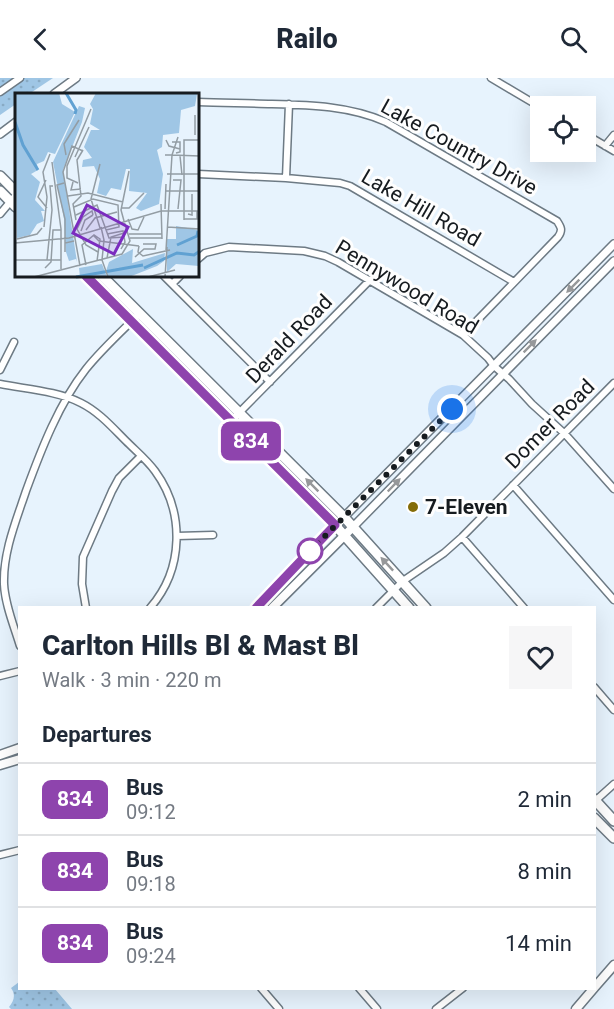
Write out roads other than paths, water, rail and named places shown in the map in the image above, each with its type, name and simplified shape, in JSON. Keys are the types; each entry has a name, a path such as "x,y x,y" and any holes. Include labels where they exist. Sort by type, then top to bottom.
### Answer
{"main road":[{"path":"0,176 15,199"},
{"path":"0,191 15,199"},
{"path":"88,278 335,525 407,606"},
{"path":"104,278 344,517 424,606"},
{"path":"258,606 344,517"},
{"path":"274,606 353,527"},
{"path":"0,755 18,749"},
{"path":"0,765 18,760"},
{"path":"596,802 614,821"},
{"path":"596,820 614,838"},
{"path":"596,986 614,965"},
{"path":"576,1009 592,990"}],"street":[{"path":"0,92 20,78"},
{"path":"55,93 76,78"},
{"path":"491,78 530,101"},
{"name":"Lake Country Drive","path":"200,102 342,108 386,122 557,221 562,232 514,282"},
{"path":"286,178 289,104"},
{"path":"0,134 15,123"},
{"path":"605,146 614,135"},
{"path":"596,141 614,151"},
{"name":"Lake Hill Road","path":"200,174 286,178 340,183 355,188 514,282"},
{"path":"0,214 15,199"},
{"path":"344,517 614,244"},
{"name":"Pennywood Road","path":"200,258 206,253 230,247 304,251 325,255 370,280 463,335 565,434 614,489"},
{"path":"353,527 614,261"},
{"path":"166,278 270,382"},
{"path":"172,284 178,278"},
{"name":"Derald Road","path":"231,421 370,280"},
{"path":"463,335 514,282"},
{"path":"18,639 5,591 6,554 38,460 67,397 86,369 140,313"},
{"path":"0,370 14,342"},
{"name":"Domer Road","path":"378,606 403,581 444,553 462,537 614,382"},
{"path":"0,384 67,397 81,403 101,416 156,471 168,493 175,517 177,537 176,555 171,573 151,606"},
{"path":"86,606 82,584 83,557 119,478 141,456"},
{"path":"513,485 614,600"},
{"path":"177,537 213,535"},
{"path":"462,537 522,606"},
{"path":"0,676 18,671"},
{"path":"596,689 614,710"},
{"path":"596,798 614,784"},
{"path":"0,855 18,850"},
{"path":"263,990 279,1009"},
{"path":"361,990 377,1009"},
{"path":"436,1009 460,990"}],"place":[{"name":"7-Eleven","path":"413,507"}]}
